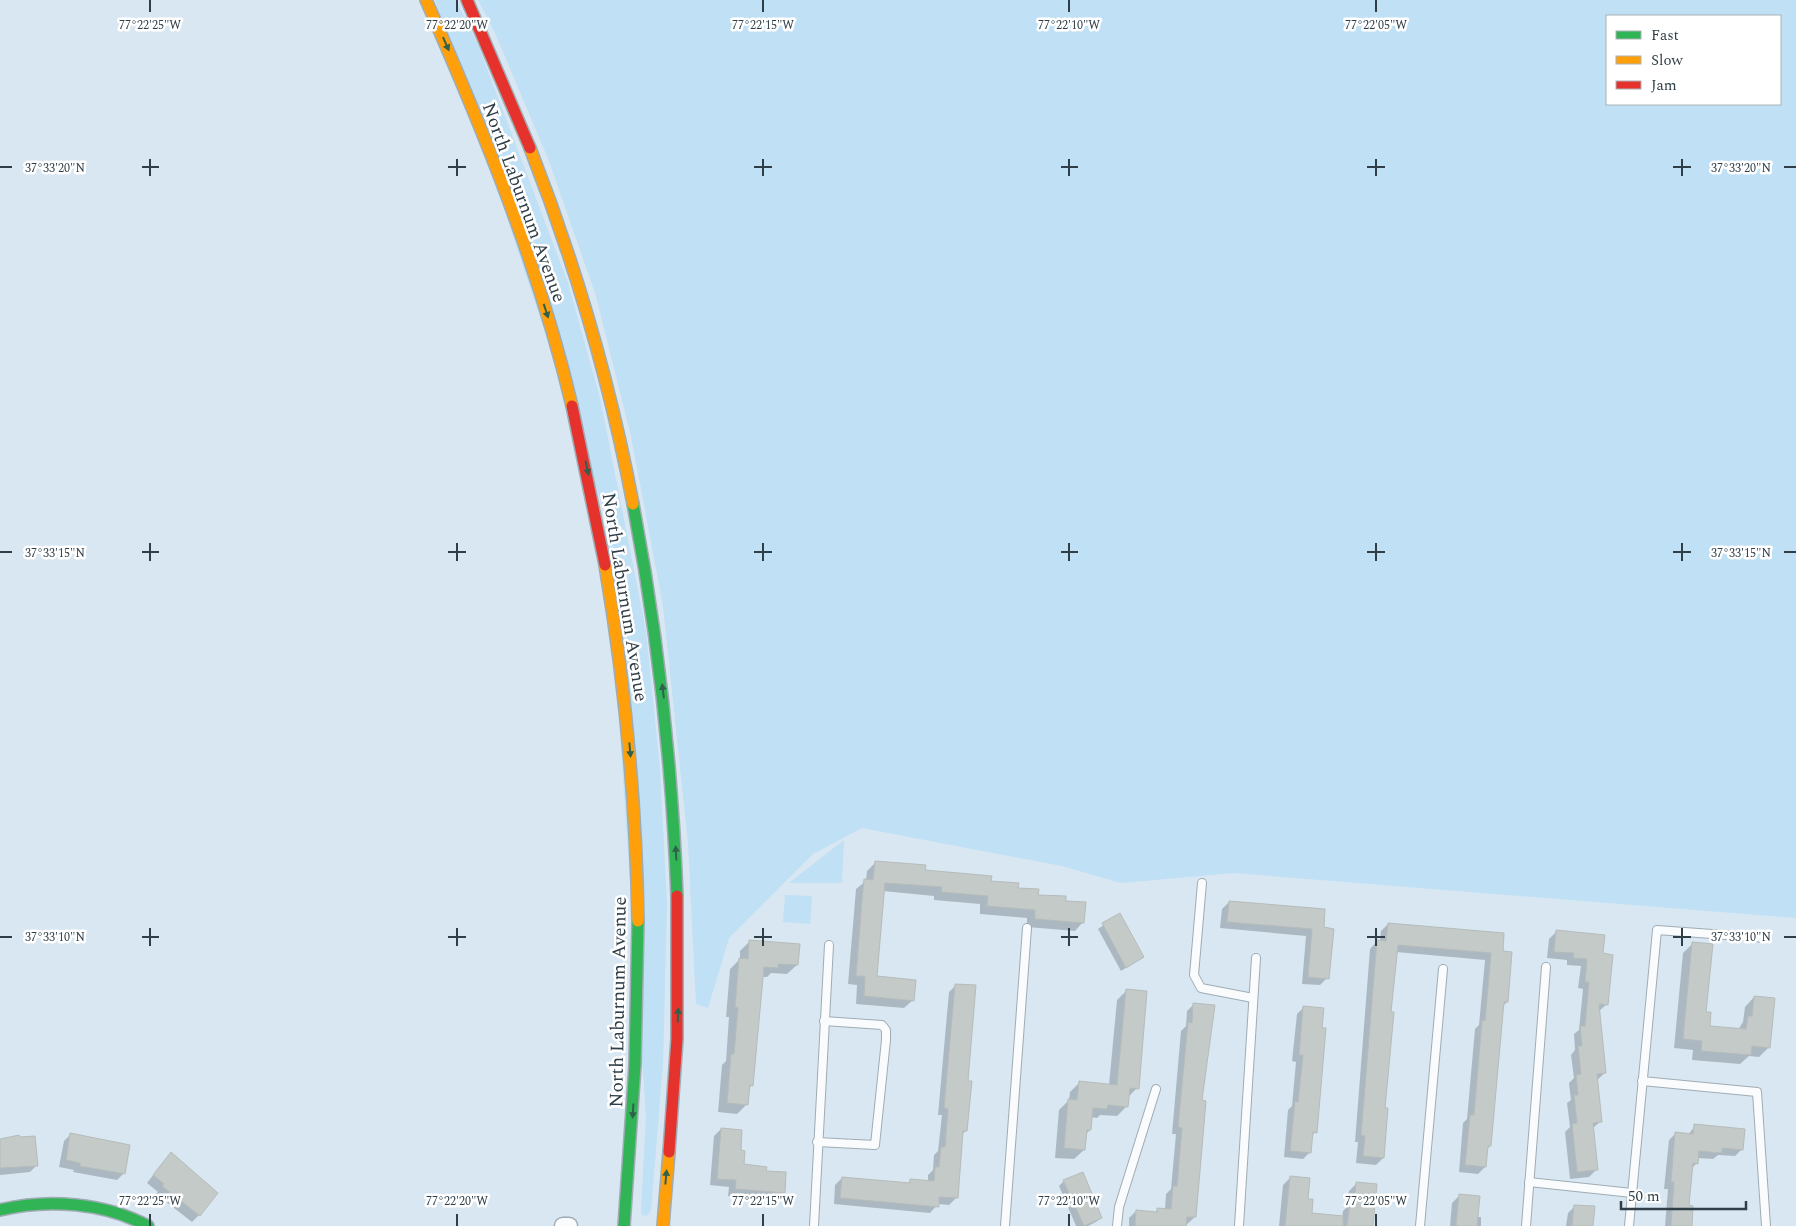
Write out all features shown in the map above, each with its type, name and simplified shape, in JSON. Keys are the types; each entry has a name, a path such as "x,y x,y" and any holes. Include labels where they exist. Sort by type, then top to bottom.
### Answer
{"main road":[{"name":"North Laburnum Avenue","path":"426,0 460,76 503,186 550,323 585,460 616,625 633,785 638,907 636,1046 624,1226"},
{"name":"North Laburnum Avenue","path":"467,0 532,153 584,306 616,428 639,530 651,602 664,695 677,873 678,1014 662,1226"},
{"path":"0,1210 54,1204 83,1205 116,1212 148,1226"}],"street":[{"path":"563,1226 569,1226"}],"lane":[{"path":"1202,883 1194,975 1201,988 1253,998"},
{"path":"1005,1226 1027,928"},
{"path":"1629,1226 1657,930 1767,938"},
{"path":"814,1226 829,945"},
{"path":"1239,1226 1256,958"},
{"path":"1526,1226 1546,967"},
{"path":"1420,1226 1443,969"},
{"path":"817,1142 875,1146 886,1040 886,1030 882,1026 824,1021"},
{"path":"1642,1082 1757,1092 1766,1226"},
{"path":"1117,1226 1119,1207 1156,1089"},
{"path":"1529,1182 1632,1193"}],"shaded area":[{"path":"435,0 456,0 478,45 568,283 600,398 646,631 660,769 667,903 663,1065 651,1210 648,1215 643,1216 641,1212 646,1116 605,514"},
{"path":"478,0 1796,0 1796,918 1233,873 1121,883 1062,866 862,828 813,854 729,938 708,1008 696,1004 688,843 663,606 631,436 596,296 549,161 495,33"},
{"path":"844,840 842,883 789,883"},
{"path":"785,895 812,896 810,924 783,922"}],"building":[{"path":"875,861 926,865 925,870 992,876 991,881 1019,883 1018,888 1039,889 1038,895 1066,896 1066,901 1086,902 1084,923 1035,919 1035,910 987,906 988,896 941,892 942,887 885,883 877,976 916,980 914,1001 864,996 865,976 856,976 862,899 864,879 873,880"},
{"path":"1229,901 1325,909 1324,927 1334,929 1329,979 1308,977 1312,929 1227,922"},
{"path":"1120,913 1144,957 1126,968 1102,923"},
{"path":"1388,923 1504,933 1503,951 1512,952 1508,1002 1504,1002 1491,1146 1488,1146 1486,1167 1465,1165 1470,1115 1474,1115 1482,1020 1485,1021 1491,953 1398,945 1391,1012 1394,1012 1385,1108 1388,1108 1384,1158 1363,1156 1365,1136 1361,1135 1377,940 1386,941"},
{"path":"1556,930 1605,935 1603,953 1613,955 1608,1005 1599,1004 1606,1073 1597,1074 1602,1122 1593,1123 1598,1170 1577,1172 1572,1124 1577,1123 1574,1095 1578,1095 1576,1075 1581,1074 1578,1046 1582,1046 1580,1026 1585,1026 1589,982 1585,982 1587,959 1573,958 1574,953 1554,952"},
{"path":"749,940 800,944 798,965 778,964 778,968 764,967 753,1086 750,1085 748,1105 727,1103 731,1054 734,1054 738,1008 735,1007 739,958 748,959"},
{"path":"1692,942 1713,944 1706,1012 1711,1012 1710,1026 1746,1029 1748,1016 1752,1016 1754,996 1775,998 1770,1048 1752,1046 1751,1055 1701,1051 1702,1041 1683,1039"},
{"path":"955,984 976,985 968,1081 972,1081 967,1131 963,1131 958,1198 939,1197 939,1207 840,1198 842,1177 910,1183 910,1179 934,1181 935,1167 939,1167 941,1147 945,1147 948,1109 944,1108"},
{"path":"1126,989 1147,991 1139,1089 1130,1088 1128,1107 1108,1105 1107,1109 1093,1108 1091,1130 1087,1130 1085,1150 1064,1148 1068,1099 1077,1100 1079,1081 1117,1085"},
{"path":"1193,1003 1215,1005 1202,1100 1206,1101 1196,1217 1187,1217 1186,1226 1135,1226 1136,1210 1157,1212 1157,1208 1171,1209 1173,1186 1177,1186 1182,1128 1178,1127 1188,1022 1192,1023"},
{"path":"1303,1006 1324,1008 1322,1028 1326,1028 1317,1133 1313,1132 1311,1153 1290,1151 1295,1101 1298,1102 1303,1055 1299,1055"},
{"path":"1694,1124 1745,1129 1743,1150 1722,1148 1722,1153 1699,1151 1698,1164 1693,1163 1689,1205 1693,1206 1692,1226 1671,1226 1674,1182 1671,1182 1675,1132 1693,1134"},
{"path":"721,1128 742,1130 741,1150 745,1151 744,1164 767,1167 766,1171 786,1172 785,1193 735,1189 736,1180 717,1179"},
{"path":"70,1133 130,1145 125,1174 80,1166 80,1163 66,1160"},
{"path":"19,1135 20,1137 35,1136 38,1166 0,1168 0,1139"},
{"path":"171,1152 218,1193 200,1216 162,1186 164,1184 153,1175"},
{"path":"1083,1172 1102,1218 1084,1226 1063,1180"},
{"path":"1290,1176 1310,1178 1308,1199 1313,1199 1312,1213 1343,1216 1343,1226 1285,1226"},
{"path":"1356,1182 1377,1184 1373,1226 1347,1226 1350,1203 1354,1203"},
{"path":"1459,1194 1480,1196 1477,1226 1456,1226"},
{"path":"1574,1205 1595,1206 1593,1226 1572,1226"}],"traffic: fast":[{"path":"633,504 657,650 672,797 677,896"},
{"path":"624,1226 635,1065 638,921"},
{"path":"0,1210 37,1204 76,1205 113,1212 148,1226"}],"traffic: slow":[{"path":"426,0 469,99 527,251 559,354 572,406"},
{"path":"530,148 562,235 590,324 614,413 633,504"},
{"path":"605,565 624,698 635,831 638,921"},
{"path":"663,1226 669,1152"}],"traffic: jam":[{"path":"467,0 530,148"},
{"path":"572,406 605,565"},
{"path":"669,1152 677,1039 677,896"}]}
